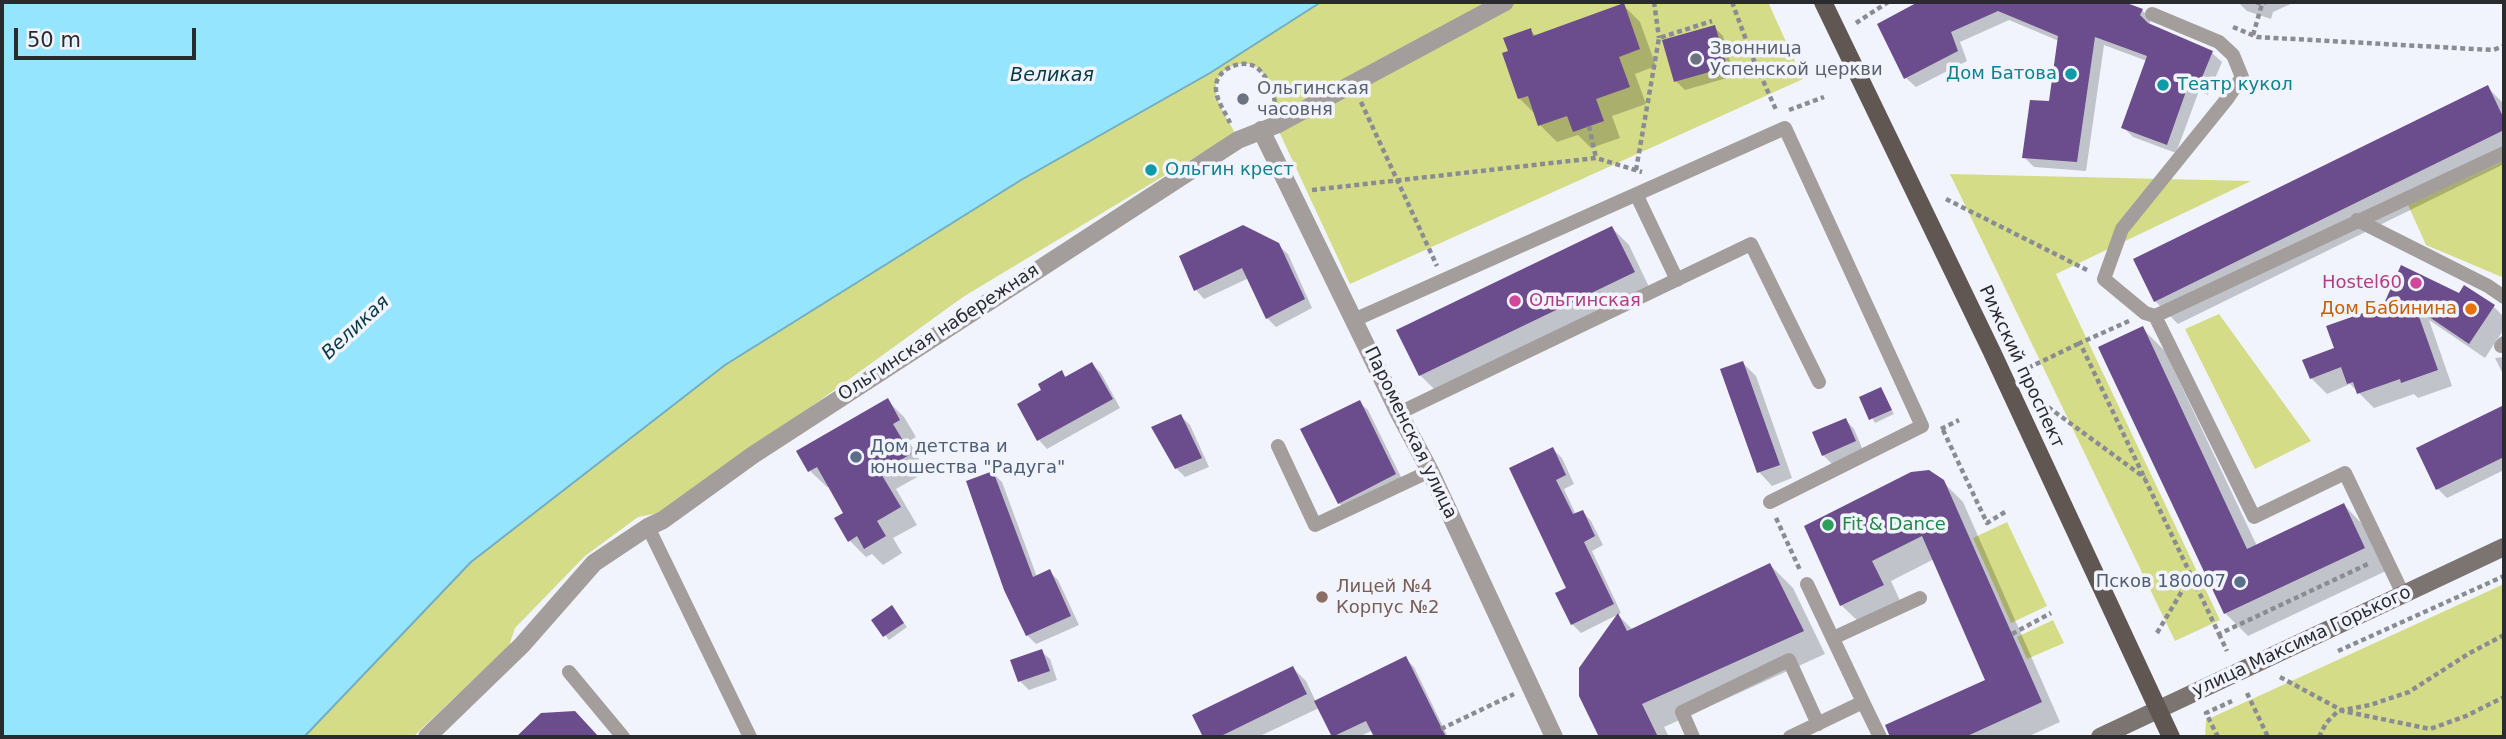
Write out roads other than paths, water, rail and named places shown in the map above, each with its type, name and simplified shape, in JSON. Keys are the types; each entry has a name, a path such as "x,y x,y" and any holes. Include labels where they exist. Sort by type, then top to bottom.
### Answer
{"main road":[{"name":"Рижский проспект","path":"1826,9 1992,352 2171,737"},
{"name":"улица Максима Горького","path":"2100,737 2504,548"}],"street":[{"name":"Ольгинская набережная","path":"427,737 514,652 594,564 648,527 663,520 753,455 1238,140 1276,125 1505,2"},
{"name":"Пароменская улица","path":"1261,130 1430,471 1554,737"}],"lane":[{"path":"2152,13 2219,41 2233,55 2242,77 2122,229 2104,279 2150,315 2254,517 2345,473 2403,594"},
{"path":"1354,320 1785,128 1922,426 1770,502"},
{"path":"2150,315 2504,153"},
{"path":"1637,196 1677,280"},
{"path":"2357,220 2488,286 2504,297"},
{"path":"1399,413 1751,244 1819,383"},
{"path":"1278,446 1315,525 1430,471"},
{"path":"648,527 750,737"},
{"path":"1807,584 1880,737"},
{"path":"1833,638 1920,597"},
{"path":"1693,737 1682,712 1788,660 1818,724"},
{"path":"569,672 623,737"},
{"path":"1790,737 1863,702"}],"water":[{"name":"Великая","path":"2,2 1321,2 1210,73 1021,180 725,365 471,562 304,737 2,737"}],"place":[{"name":"Звонница Успенской церкви","path":"1696,59"},
{"name":"Дом Батова","path":"2071,74"},
{"name":"Театр кукол","path":"2163,85"},
{"name":"Ольгинская часовня","path":"1243,99"},
{"name":"Ольгин крест","path":"1151,170"},
{"name":"Hostel60","path":"2416,283"},
{"name":"Ольгинская","path":"1515,301"},
{"name":"Дом Бабинина","path":"2471,309"},
{"name":"Дом детства и юношества \"Радуга\"","path":"856,457"},
{"name":"Fit & Dance","path":"1828,525"},
{"name":"Псков 180007","path":"2240,582"},
{"name":"Лицей №4 Корпус №2","path":"1322,597"}]}
